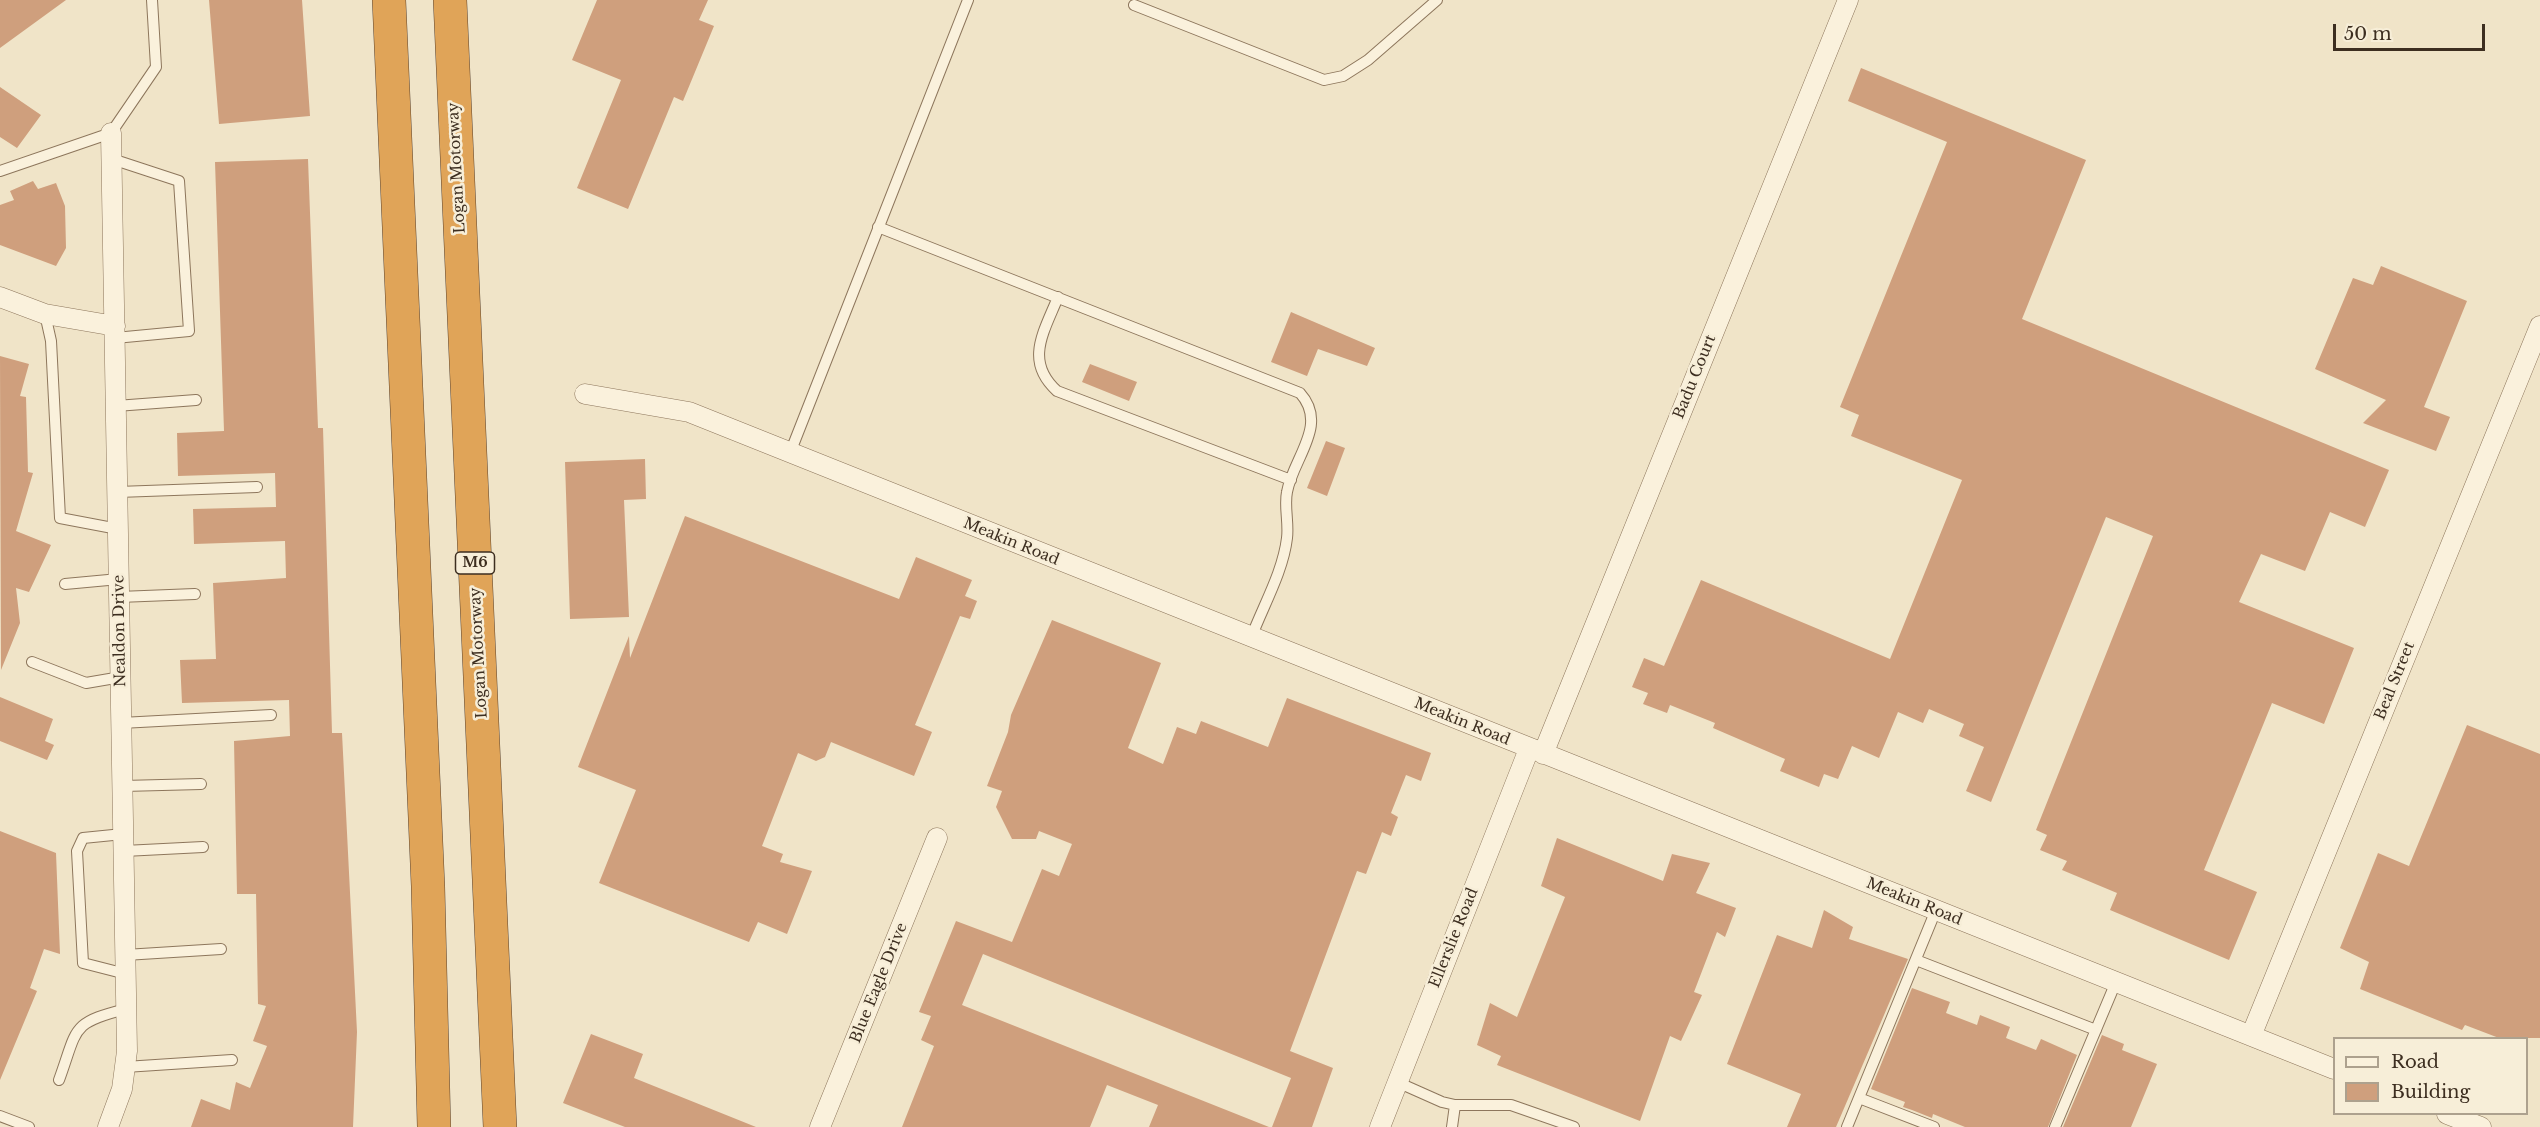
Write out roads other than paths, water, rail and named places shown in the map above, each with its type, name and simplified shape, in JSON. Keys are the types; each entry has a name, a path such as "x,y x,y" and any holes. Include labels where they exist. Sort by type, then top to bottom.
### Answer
{"highway":[{"path":"388,0 428,886 434,1127"},
{"name":"Logan Motorway","path":"450,0 500,1127"},
{"path":"411,1127 413,977 428,886"}],"street":[{"name":"Badu Court","path":"1536,751 1848,0"},
{"name":"Nealdon Drive","path":"108,1127 122,1089 125,1067 126,1009 111,133"},
{"path":"0,297 45,314 115,332"},
{"name":"Beal Street","path":"2251,1036 2540,326"},
{"name":"Meakin Road","path":"585,394 689,412 2333,1069"},
{"name":"Ellerslie Road","path":"1380,1127 1536,751"},
{"name":"Blue Eagle Drive","path":"820,1127 938,838"},
{"path":"2452,1115 2481,1127"}],"lane":[{"path":"0,171 111,133 156,67 152,0"},
{"path":"790,453 968,0"},
{"path":"1123,0 1135,2 1324,80 1343,76 1368,60 1437,0"},
{"path":"112,159 179,181 189,331 115,332"},
{"path":"878,226 1300,393 1310,408 1312,427 1287,492 1288,525 1285,548 1251,638"},
{"path":"1058,297 1040,345 1038,363 1045,380 1057,391 1291,480"},
{"path":"45,314 51,341 60,518 118,529"},
{"path":"116,406 195,400"},
{"path":"118,492 257,487"},
{"path":"65,584 195,594"},
{"path":"32,662 86,683 121,677"},
{"path":"122,723 271,715"},
{"path":"123,786 201,784"},
{"path":"203,848 83,838 77,851 83,963 126,964 221,949"},
{"path":"1847,1127 1936,910"},
{"path":"1916,960 2096,1030"},
{"path":"2055,1127 2116,982"},
{"path":"59,1080 78,1028 93,1018 126,1009"},
{"path":"125,1067 232,1060"},
{"path":"1397,1082 1455,1105 1511,1105 1574,1127"},
{"path":"1858,1098 1934,1127"},
{"path":"1452,1127 1455,1105"},
{"path":"0,1116 29,1127"}]}
